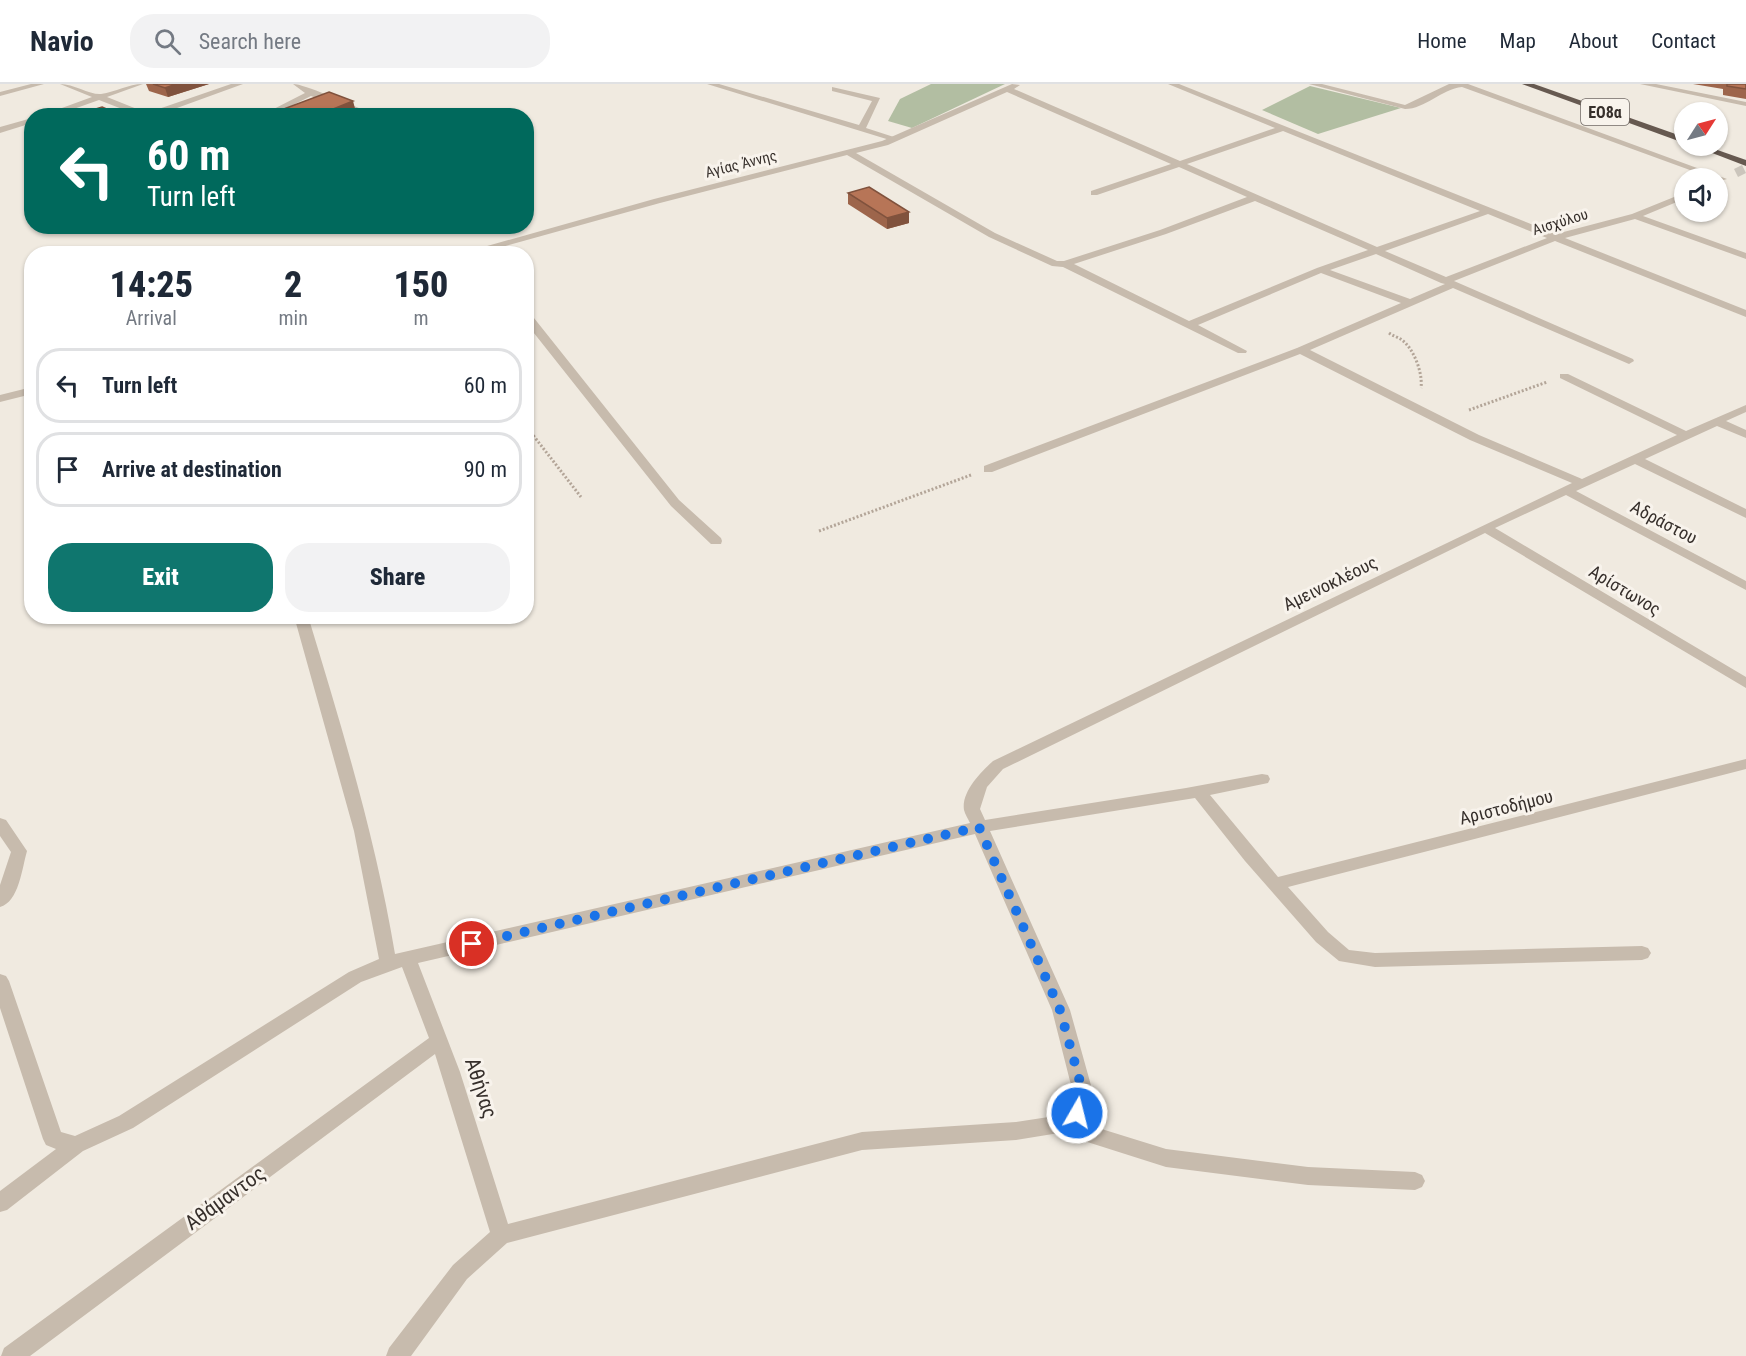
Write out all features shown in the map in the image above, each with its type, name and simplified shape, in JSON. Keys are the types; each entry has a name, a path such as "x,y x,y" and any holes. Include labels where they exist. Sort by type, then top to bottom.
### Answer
{"highway":[{"name":"ΕΟ8α","path":"1526,84 1674,136"},
{"path":"1727,156 1746,163"}],"street":[{"path":"0,94 40,84"},
{"path":"64,84 130,108"},
{"path":"68,108 139,84"},
{"path":"169,108 239,84"},
{"path":"297,84 312,93 351,108"},
{"path":"711,84 896,139"},
{"name":"Αγίας Άννης","path":"498,246 896,139 1018,84"},
{"path":"1172,84 1746,314"},
{"path":"1185,89 1198,84"},
{"path":"1313,84 1405,107 1410,107 1452,86 1462,85 1685,168"},
{"path":"1644,84 1746,104"},
{"path":"1008,88 1629,361"},
{"path":"835,89 877,100 862,128"},
{"path":"281,108 312,93"},
{"path":"0,130 24,122"},
{"path":"1094,194 1282,129"},
{"path":"848,152 992,235 1055,264 1065,264 1164,232 1256,197"},
{"path":"1728,177 1736,173"},
{"name":"Αισχύλου","path":"988,469 1301,350 1412,303 1449,282 1554,238 1635,216 1674,200"},
{"path":"1189,325 1321,270 1487,211"},
{"path":"1635,216 1746,256"},
{"path":"1065,264 1242,351"},
{"path":"1321,270 1412,303"},
{"path":"534,325 675,503 716,541"},
{"path":"1301,350 1490,446 1582,483"},
{"path":"1564,376 1685,435"},
{"path":"0,399 24,392"},
{"name":"Αμεινοκλέους","path":"1059,1124 1077,1113 1082,1089 1060,1010 972,809 975,791 985,777 998,765 1485,528 1746,408"},
{"path":"1715,421 1746,434"},
{"path":"1635,459 1746,514"},
{"name":"Αδράστου","path":"1566,490 1746,586"},
{"name":"Αρίστωνος","path":"1485,528 1746,683"},
{"path":"303,624 358,808 383,927 388,963"},
{"name":"Αριστοδήμου","path":"1275,884 1746,764"},
{"path":"0,1203 76,1145 126,1122 356,977 388,963 979,827 1199,792 1262,779"},
{"path":"1199,792 1322,937 1345,956 1376,960 1642,953"},
{"path":"0,824 19,851 6,893 0,901"},
{"name":"Αθήνας","path":"407,958 451,1072 501,1235"},
{"path":"0,981 53,1139 76,1145"},
{"name":"Αθάμαντος","path":"12,1356 439,1041"},
{"path":"397,1356 460,1272 501,1235 862,1141 1016,1131 1059,1124 1166,1158 1308,1176 1415,1181"}],"path":[{"path":"1363,324 1402,340 1409,350 1423,384 1413,396 1401,401"},
{"path":"1427,416 1453,415 1479,408 1564,376"},
{"path":"534,436 581,496"},
{"path":"819,531 988,469"}],"green space":[{"path":"931,84 1005,84 912,128 888,121 900,99"},
{"path":"1310,86 1401,108 1318,134 1262,110"}],"building":[{"path":"153,84 176,84 165,88"},
{"path":"1727,84 1746,84 1746,89 1727,86"},
{"path":"329,92 353,101 336,108 286,108"},
{"path":"869,187 909,212 887,218 848,193"}],"tunnel":[{"path":"1736,173 1746,168"}],"route":[{"path":"472,944 979,827 1060,1010 1082,1089 1077,1113"}]}
